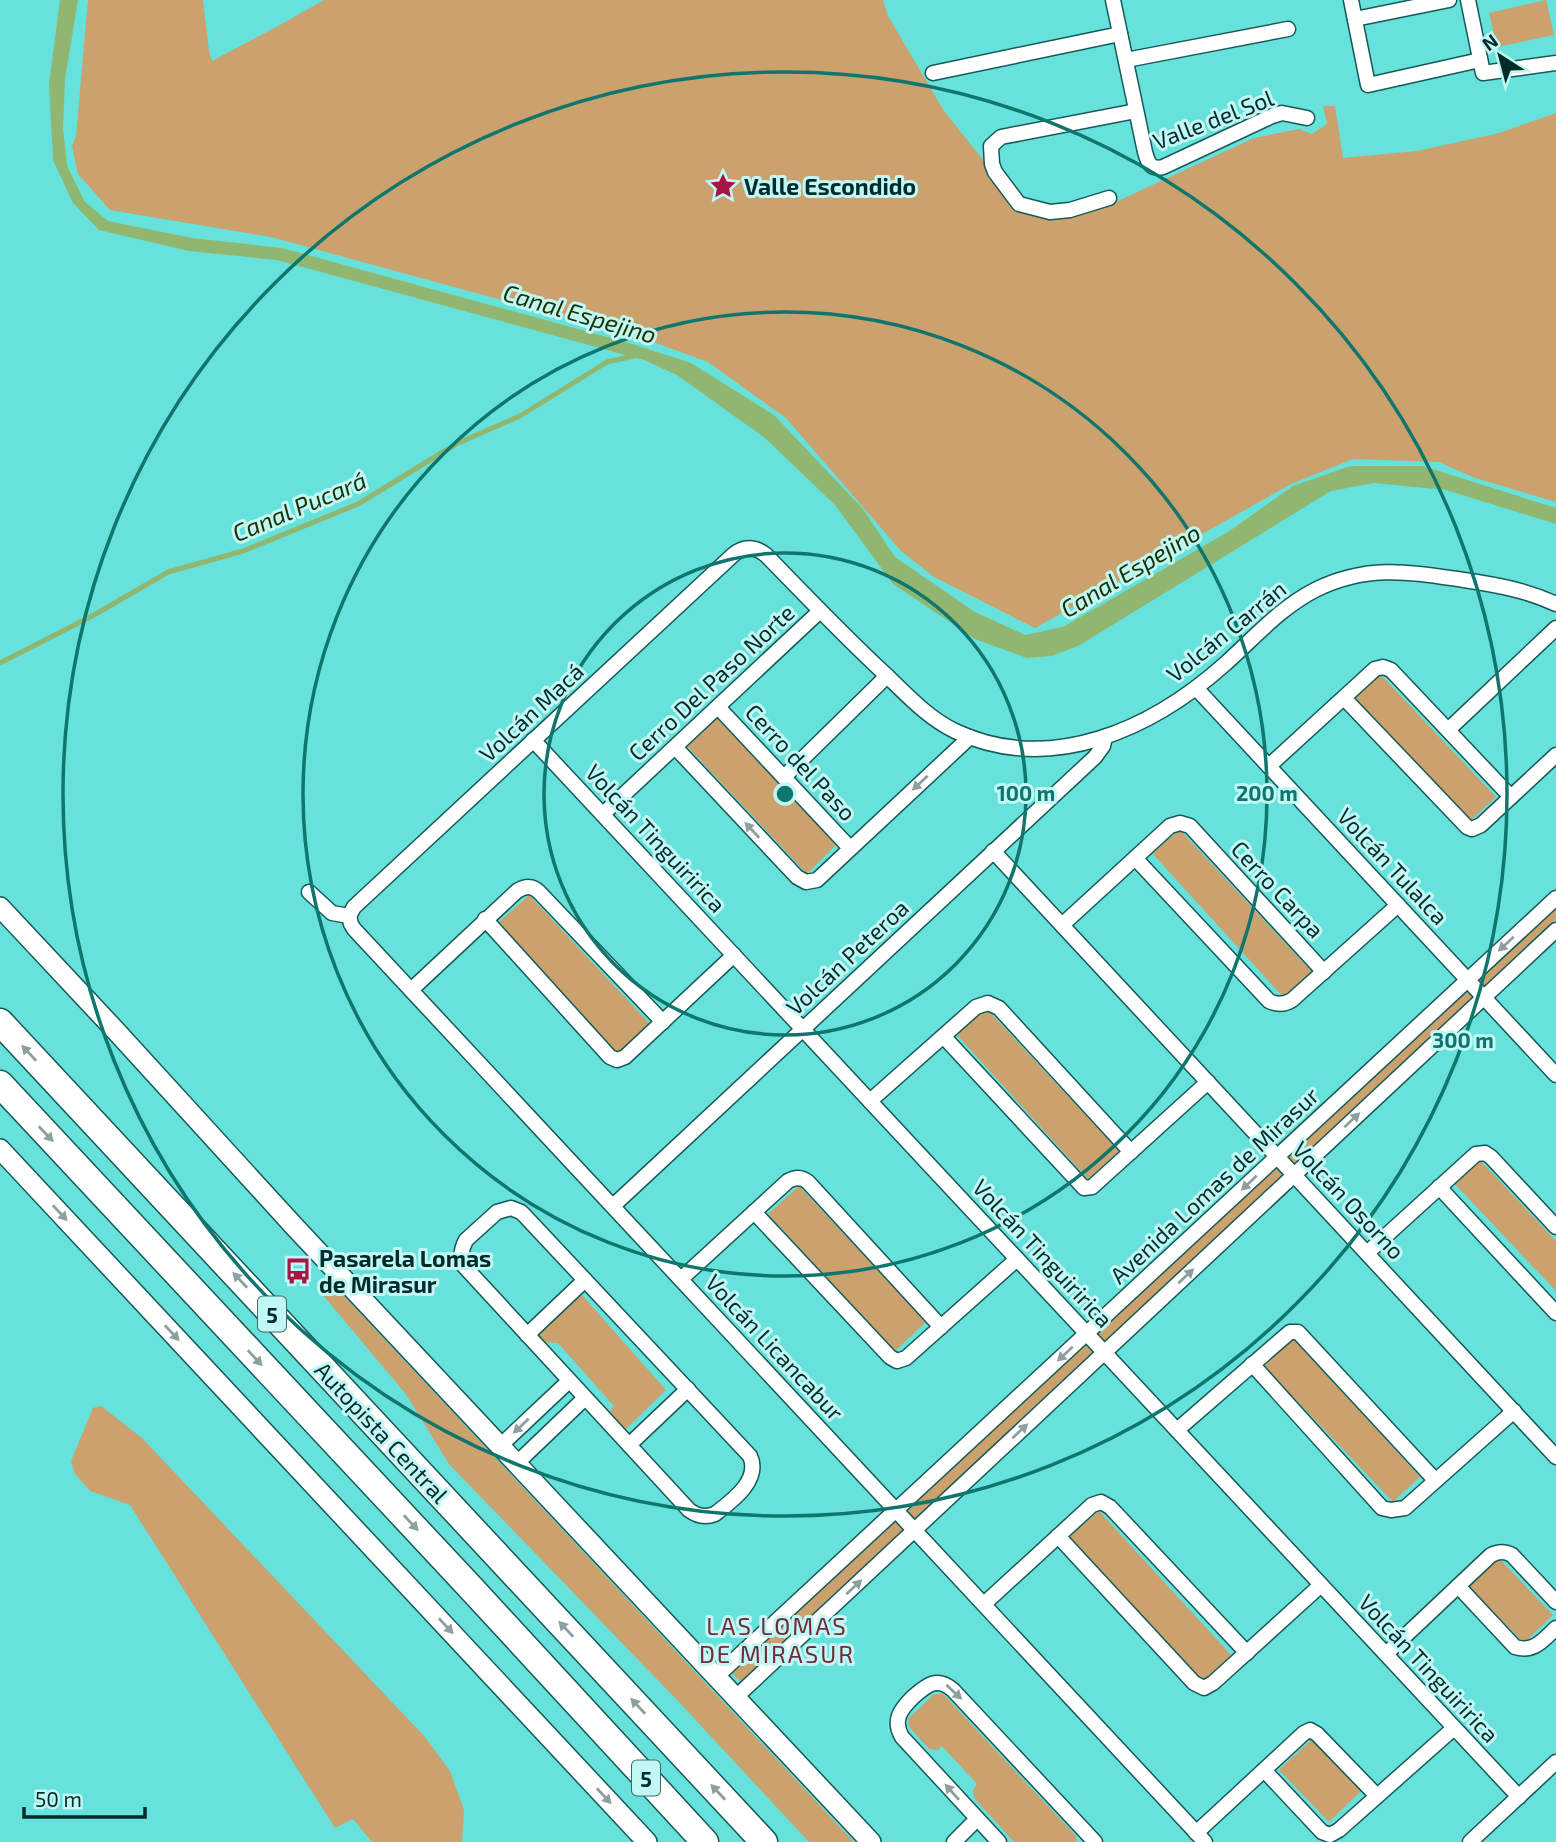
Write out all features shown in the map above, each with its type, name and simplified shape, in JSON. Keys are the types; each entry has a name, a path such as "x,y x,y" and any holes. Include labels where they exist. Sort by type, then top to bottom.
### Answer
{"highway":[{"name":"Autopista Central","path":"0,1022 764,1842"},
{"name":"Autopista Central","path":"0,1084 705,1842"},
{"path":"586,1715 684,1842"}],"street":[{"path":"1109,198 1070,210 1050,212 1018,204 993,168 991,146 1001,137 1136,111 1113,0"},
{"path":"1351,0 1368,85 1481,67 1556,62"},
{"path":"1355,19 1449,0"},
{"path":"1468,0 1481,67"},
{"path":"1126,60 1288,29"},
{"path":"933,72 1120,34"},
{"name":"Valle del Sol","path":"1136,111 1149,164 1156,168 1272,116 1282,113 1307,118"},
{"name":"Volcán Carrán","path":"749,547 766,555 925,712 953,730 970,737 1000,746 1031,749 1070,746 1105,737 1152,715 1196,688 1285,609 1315,590 1354,576 1388,572 1415,573 1509,587 1556,604"},
{"name":"Volcán Macá","path":"349,916 354,907 733,555 749,547"},
{"name":"Cerro Del Paso Norte","path":"603,814 820,611"},
{"path":"1448,730 1556,628"},
{"path":"1269,766 1375,669 1387,668 1511,797"},
{"path":"784,777 887,676"},
{"name":"Volcán Tulalca","path":"1196,688 1556,1075"},
{"path":"1344,698 1467,827 1481,825 1556,755"},
{"name":"Cerro del Paso","path":"718,707 850,848"},
{"name":"Cerro del Paso","path":"675,747 801,880 806,882 817,880 970,737"},
{"name":"Volcán Peteroa","path":"612,1206 1099,752 1105,737"},
{"name":"Volcán Tinguiririca","path":"533,740 1518,1797"},
{"name":"Cerro Carpa","path":"1062,925 1170,826 1185,823 1324,972"},
{"name":"Volcán Osorno","path":"993,851 1556,1457"},
{"name":"Cerro Carpa","path":"1135,858 1274,1004 1286,1003 1398,905"},
{"path":"411,990 485,919 522,888 527,887 536,889 663,1022"},
{"name":"Volcán Licancabur","path":"309,892 332,913 349,916 354,929 1201,1837"},
{"name":"Avenida Lomas de Mirasur","path":"717,1676 1556,898"},
{"path":"0,908 871,1842"},
{"path":"485,919 613,1059 621,1060 625,1057 734,955"},
{"name":"Avenida Lomas de Mirasur","path":"736,1697 1556,930"},
{"path":"870,1101 976,1007 988,1003 999,1007 1131,1152"},
{"path":"944,1037 1084,1188 1092,1187 1208,1082"},
{"path":"0,1149 647,1842"},
{"path":"1367,1253 1476,1154 1485,1153 1491,1157 1556,1227"},
{"path":"681,1279 788,1181 798,1177 805,1180 941,1327"},
{"path":"1439,1187 1556,1313"},
{"path":"506,1208 516,1209 526,1216 585,1280 750,1456 754,1469 750,1480 715,1514 698,1516 689,1510 464,1266 461,1255 466,1240 497,1212 506,1208"},
{"path":"754,1212 893,1360 906,1358 1017,1259"},
{"path":"527,1335 585,1280"},
{"path":"1177,1430 1294,1331 1298,1332 1435,1480"},
{"path":"1252,1364 1382,1508 1391,1510 1405,1508 1514,1411"},
{"path":"500,1446 569,1381"},
{"path":"629,1445 688,1389"},
{"path":"517,1463 585,1398"},
{"path":"984,1604 1092,1506 1101,1502 1108,1504 1247,1653"},
{"path":"1058,1536 1198,1686 1203,1688 1209,1687 1321,1585"},
{"path":"1386,1654 1491,1555 1502,1551 1512,1555 1556,1602"},
{"path":"1458,1586 1515,1647 1534,1647 1556,1628"},
{"path":"994,1840 899,1731 900,1711 930,1684 945,1684 953,1690 1092,1841"},
{"path":"1264,1770 1322,1832 1330,1835 1454,1728"},
{"path":"1201,1837 1264,1770 1310,1730 1377,1796"},
{"path":"1470,1842 1556,1762"},
{"path":"954,1842 977,1819"}],"shaded area":[{"path":"60,0 78,0 65,79 63,128 67,166 85,202 108,221 192,238 282,248 629,343 691,363 774,415 863,509 895,557 975,612 1025,635 1063,627 1228,532 1293,486 1350,466 1423,466 1556,508 1556,524 1446,490 1374,483 1331,491 1078,646 1051,656 1027,658 975,639 893,584 835,505 765,438 677,375 644,360 277,260 189,251 99,230 73,203 53,160 49,84"},
{"path":"88,0 203,0 212,61 324,0 883,0 888,16 944,111 1004,186 1018,201 1069,215 1107,206 1254,138 1299,129 1312,134 1327,124 1323,106 1335,106 1343,158 1417,151 1499,133 1556,113 1556,502 1475,478 1439,462 1353,459 1291,484 1035,628 934,577 901,551 786,418 708,362 645,339 271,237 110,210 78,174 72,146 76,136"},
{"path":"1546,0 1554,35 1497,47 1489,13"},
{"path":"1380,674 1496,797 1471,820 1354,698"},
{"path":"717,718 836,845 807,874 685,744"},
{"path":"1180,830 1314,974 1285,999 1152,853"},
{"path":"529,895 651,1025 617,1056 499,922"},
{"path":"1556,909 1556,919 742,1683 731,1672"},
{"path":"985,1007 1119,1151 1088,1179 956,1034"},
{"path":"1479,1159 1556,1241 1556,1291 1453,1182"},
{"path":"799,1186 926,1322 895,1351 768,1214"},
{"path":"331,1282 854,1842 809,1842 678,1701 449,1464 405,1393 322,1294"},
{"path":"582,1295 666,1390 625,1430 608,1413 614,1406 558,1343 540,1342 538,1335 542,1330"},
{"path":"1293,1338 1420,1477 1393,1502 1263,1365"},
{"path":"101,1406 142,1438 425,1737 450,1771 464,1810 462,1842 372,1842 353,1819 335,1828 130,1505 90,1491 75,1474 71,1461 93,1408"},
{"path":"1099,1511 1231,1655 1203,1682 1069,1537"},
{"path":"1498,1557 1553,1615 1524,1643 1468,1586"},
{"path":"934,1694 943,1694 1076,1836 1077,1842 1014,1842 974,1798 973,1790 977,1784 942,1746 938,1750 929,1749 909,1727 908,1719"},
{"path":"1312,1739 1361,1791 1329,1822 1279,1770"}],"waterway":[{"name":"Canal Pucará","path":"0,663 94,615 168,572 243,551 358,504 456,444 520,416 607,362 638,355"}],"place":[{"name":"Valle Escondido","path":"723,186"},
{"name":"Pasarela Lomas de Mirasur","path":"298,1271"}],"district":[{"name":"LAS LOMAS DE MIRASUR","path":"777,1639"}],"water label":[{"name":"Canal Espejino","path":"580,313"},
{"name":"Canal Espejino","path":"1130,570"}]}
